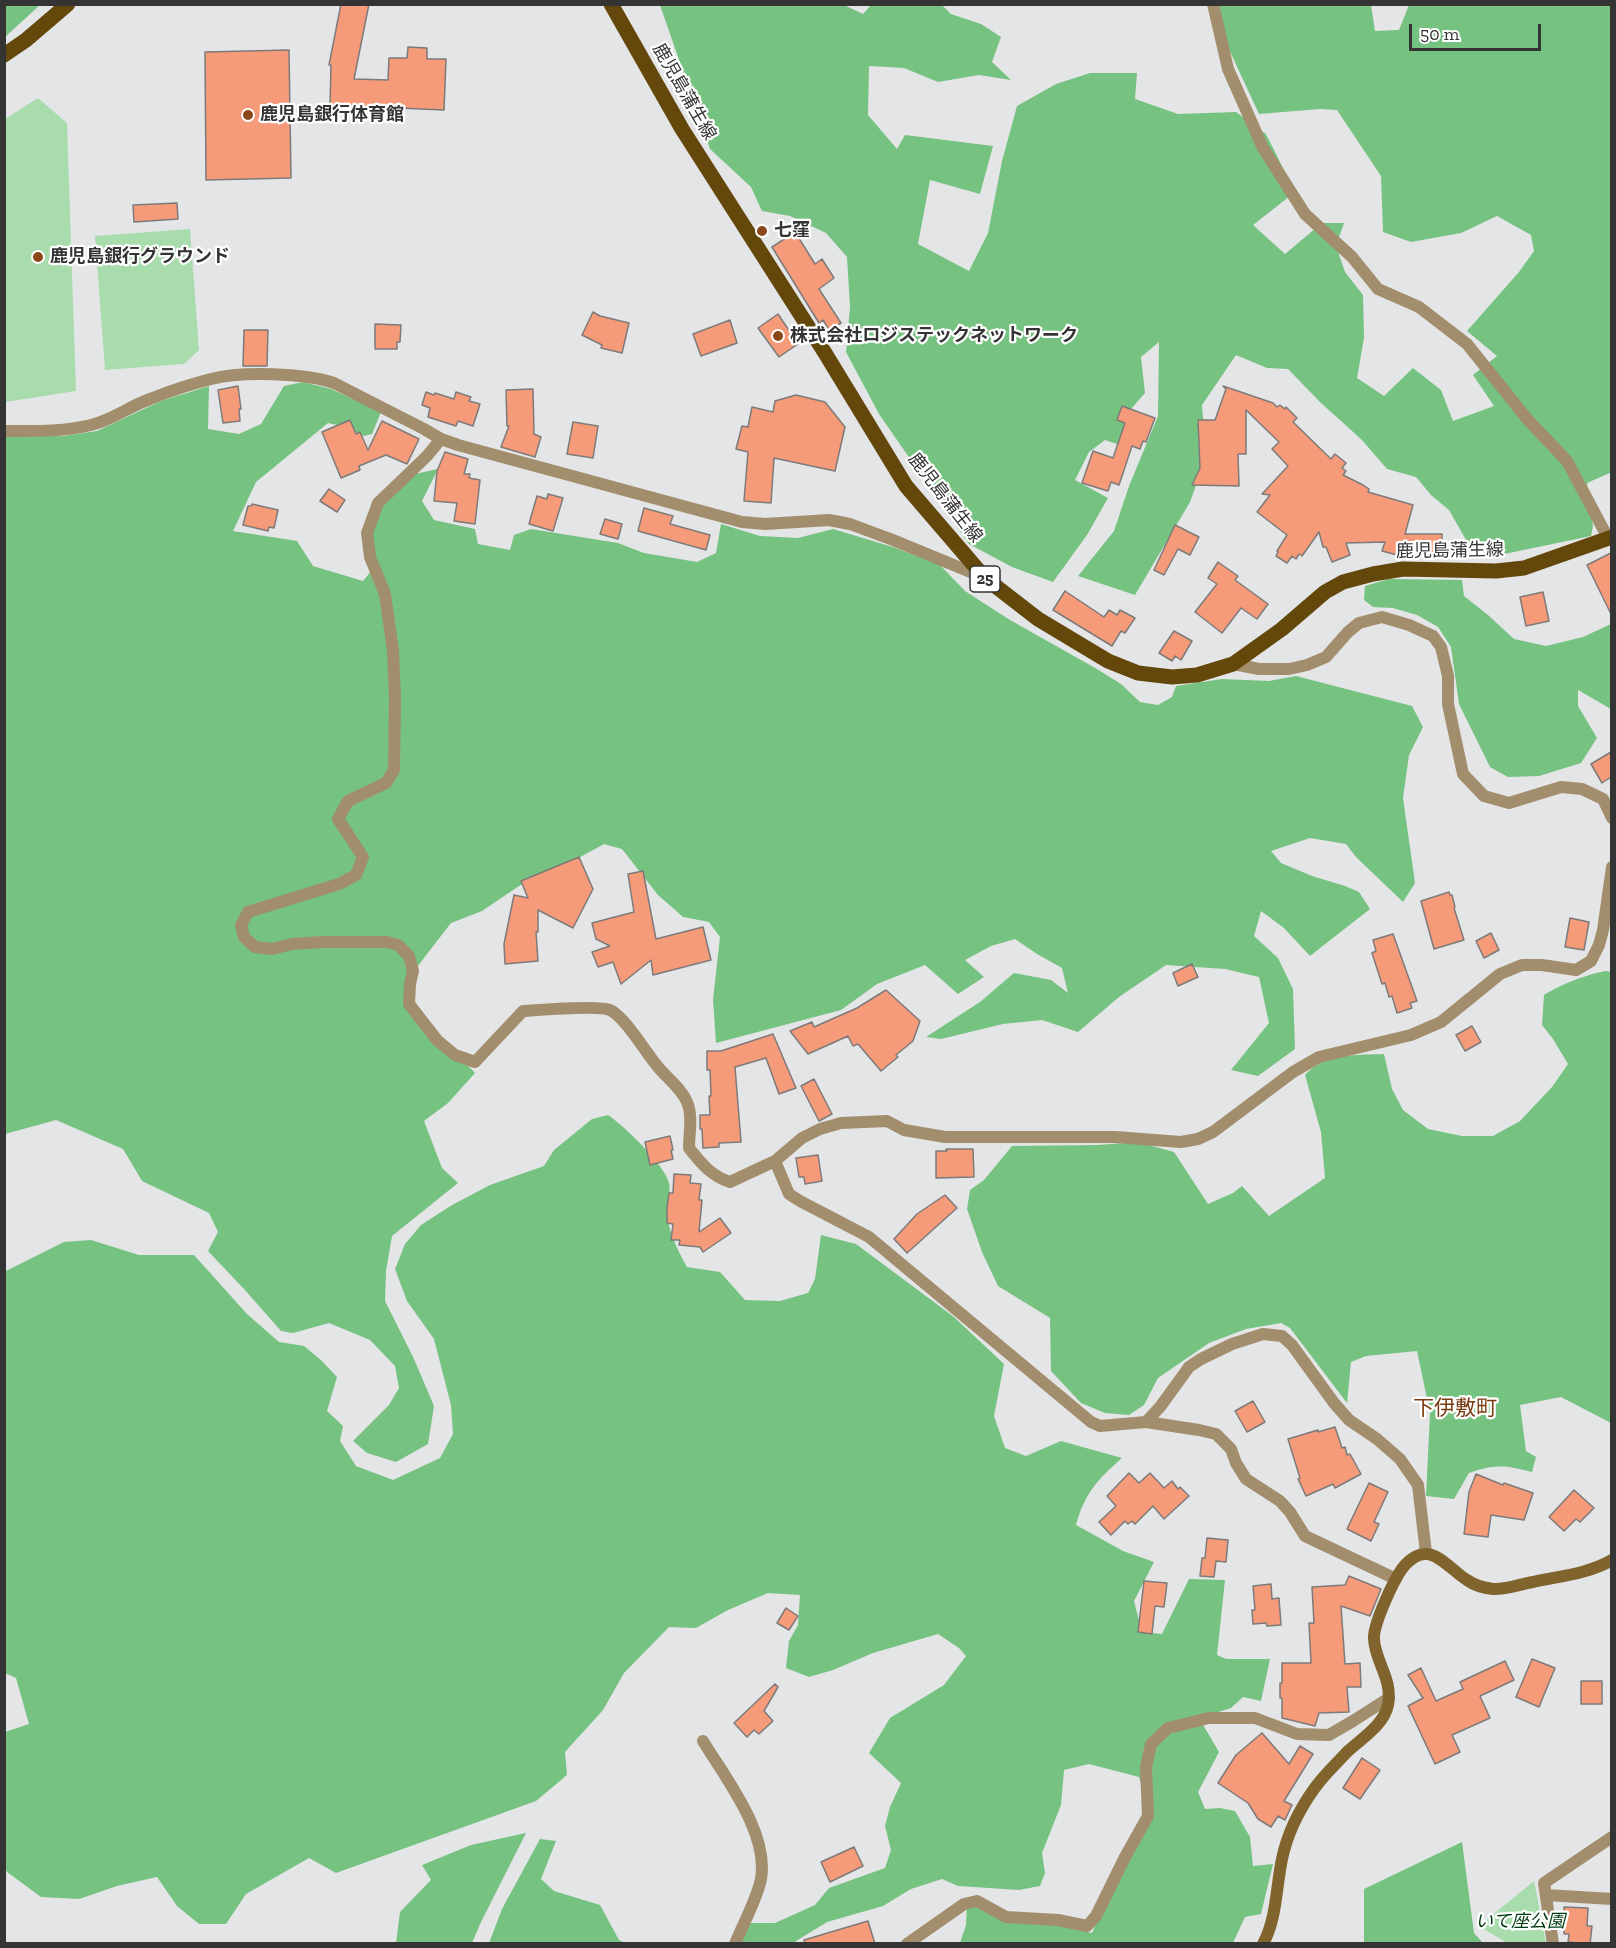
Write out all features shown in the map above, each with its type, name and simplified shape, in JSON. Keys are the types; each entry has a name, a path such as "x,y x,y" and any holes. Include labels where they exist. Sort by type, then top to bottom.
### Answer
{"main road":[{"path":"4,55 68,4"},
{"name":"鹿児島蒲生線","path":"611,4 682,129 825,353 906,486 985,578 1038,619 1108,661 1138,673 1172,677 1197,675 1233,664 1282,629 1325,592 1343,582 1403,569 1496,571 1524,568 1610,537"}],"street":[{"path":"1213,4 1228,69 1263,148 1305,214 1352,257 1378,289 1419,307 1467,344 1528,420 1567,461 1610,537"},
{"path":"4,431 56,431 93,425 149,399 211,379 228,376 296,375 320,378 334,383 441,439 499,457 742,522 765,524 829,520 850,524 985,578"},
{"path":"441,439 427,456 378,503 367,533 370,556 385,594 393,651 394,770 386,783 348,801 338,819 363,857 356,875 339,885 248,912 240,925 244,937 255,947 272,949 292,944 322,942 387,942 398,945 409,956 413,971 410,984 410,1004 437,1040 455,1055 475,1062 523,1011 610,1010 622,1020 687,1101 690,1111 689,1148 705,1168 719,1178 730,1182 775,1161 802,1138 841,1122 887,1121 904,1130 945,1137 1115,1137 1181,1142 1198,1139 1213,1132 1293,1072 1319,1057 1341,1050 1380,1044 1441,1022 1500,974 1522,965 1542,965 1576,970 1591,961 1603,930 1611,867"},
{"path":"1233,664 1259,669 1289,669 1326,657 1359,623 1382,617 1409,625 1433,636 1441,646 1448,676 1448,704 1463,774 1484,796 1509,803 1561,787 1582,789 1603,799 1611,818"},
{"path":"775,1161 789,1194 869,1237 1091,1422 1100,1426 1146,1422 1216,1434 1231,1449 1246,1479 1280,1501 1305,1536 1396,1579"},
{"path":"1146,1422 1189,1367 1201,1359 1232,1344 1263,1334 1282,1336 1292,1345 1349,1420 1377,1439 1400,1459 1418,1485 1426,1553"},
{"path":"1263,1944 1271,1924 1282,1857 1299,1813 1321,1781 1345,1754 1380,1721 1387,1708 1389,1698 1386,1677 1375,1648 1373,1635 1376,1622 1396,1579 1406,1564 1426,1553 1441,1560 1467,1581 1494,1589 1589,1570 1611,1560"},
{"path":"907,1944 963,1904 977,1901 1006,1917 1058,1920 1087,1926 1096,1916 1148,1816 1146,1768 1151,1744 1168,1728 1209,1718 1255,1718 1297,1734 1329,1735 1389,1698"},
{"path":"703,1741 752,1822 759,1841 762,1860 760,1880 735,1944"},
{"path":"1553,1944 1544,1883 1611,1837"},
{"path":"1546,1895 1611,1899"}],"green space":[{"path":"5,4 40,4 40,5 5,37"},
{"path":"660,5 844,5 863,14 871,5 942,5 951,14 981,24 1001,37 992,62 1011,80 979,75 938,82 904,68 869,66 868,115 897,149 905,135 993,146 980,194 930,180 918,244 969,271 988,233 1002,161 1017,106 1056,84 1090,73 1137,73 1135,99 1178,114 1236,112 1266,134 1295,192 1253,225 1285,254 1322,223 1344,223 1336,246 1345,272 1363,295 1364,338 1357,378 1384,396 1413,368 1441,390 1453,421 1494,406 1473,375 1497,356 1467,331 1519,272 1534,251 1531,235 1497,216 1461,233 1411,242 1383,232 1381,176 1337,110 1320,109 1259,114 1227,45 1219,5 1371,5 1375,31 1399,30 1409,5 1611,5 1612,472 1587,483 1593,526 1591,536 1485,558 1469,545 1449,510 1431,495 1416,477 1387,469 1362,440 1288,369 1267,368 1236,355 1202,405 1206,457 1190,502 1135,595 1078,576 1114,531 1129,486 1158,416 1159,342 1141,357 1145,393 1131,409 1120,445 1105,440 1089,452 1075,480 1108,498 1087,535 1053,582 1012,567 969,544 879,414 846,352 850,307 847,257 826,233 790,216 762,211 751,187 710,149"},
{"name":"鹿児島銀行グラウンド","path":"38,98 67,123 76,391 5,402 5,119"},
{"path":"190,229 199,350 184,364 105,370 95,236"},
{"path":"303,382 331,389 381,412 372,434 364,436 346,427 328,423 256,482 233,531 297,541 313,566 363,581 377,564 369,536 381,504 415,474 438,469 422,501 434,520 475,529 478,544 510,550 514,535 531,529 618,543 644,553 697,562 716,553 721,524 760,536 798,538 833,529 893,547 940,565 965,591 1010,620 1121,684 1140,702 1158,705 1172,697 1176,686 1222,679 1269,681 1296,676 1412,706 1423,727 1409,755 1403,798 1415,883 1403,902 1356,857 1346,844 1310,838 1271,851 1281,863 1359,892 1370,909 1310,956 1284,928 1261,911 1254,936 1278,958 1293,989 1295,1049 1258,1076 1231,1070 1269,1023 1259,977 1225,969 1166,965 1119,997 1078,1032 1042,1020 1003,1024 941,1039 926,1037 980,1002 1014,973 1051,980 1068,993 1062,968 1015,939 991,946 965,960 984,977 958,994 925,965 877,984 841,1010 716,1043 713,1000 720,937 709,922 683,917 658,895 622,849 604,844 564,866 519,886 482,911 451,923 404,984 428,1023 475,1073 448,1103 424,1121 442,1168 458,1183 392,1236 386,1271 385,1301 434,1406 428,1444 396,1462 367,1453 353,1441 389,1405 399,1388 395,1366 370,1340 329,1323 293,1333 281,1331 208,1251 218,1232 209,1213 142,1181 123,1149 56,1120 5,1134 5,436 64,436 97,431 161,401 209,386 208,429 239,434 261,424 284,386"},
{"path":"1389,579 1462,580 1464,596 1514,639 1546,646 1583,637 1611,624 1611,709 1578,690 1578,706 1597,738 1581,763 1539,776 1508,777 1490,767 1459,704 1451,647 1438,627 1417,615 1393,608 1373,607 1364,600 1365,586"},
{"path":"1606,971 1611,972 1611,1423 1561,1397 1520,1405 1526,1451 1536,1457 1532,1472 1507,1467 1486,1468 1469,1473 1454,1499 1426,1496 1430,1413 1417,1351 1366,1356 1351,1362 1347,1403 1290,1328 1281,1323 1246,1329 1209,1343 1158,1378 1144,1405 1129,1415 1105,1413 1081,1403 1051,1371 1050,1318 998,1286 982,1252 967,1209 970,1190 984,1180 1012,1146 1138,1142 1174,1152 1208,1204 1233,1193 1242,1186 1269,1216 1325,1178 1321,1132 1305,1075 1313,1068 1331,1059 1384,1054 1392,1089 1403,1110 1428,1129 1462,1136 1493,1136 1520,1121 1552,1087 1568,1064 1542,1025 1544,995 1574,980"},
{"path":"608,1115 643,1146 666,1175 669,1183 667,1211 669,1226 687,1267 720,1272 745,1300 780,1301 808,1293 815,1279 821,1235 856,1244 954,1317 1004,1364 994,1416 1005,1448 1026,1456 1061,1441 1122,1458 1093,1488 1083,1504 1076,1525 1123,1551 1154,1562 1134,1601 1142,1632 1162,1634 1189,1579 1225,1580 1217,1655 1226,1659 1270,1659 1261,1701 1243,1697 1231,1708 1199,1718 1219,1752 1198,1792 1205,1809 1220,1808 1235,1811 1250,1837 1253,1866 1273,1864 1261,1914 1245,1917 1233,1943 960,1943 966,1925 967,1905 1092,1933 1111,1890 1151,1815 1139,1777 1089,1764 1064,1770 1061,1805 1042,1853 1045,1873 1040,1886 1019,1890 958,1886 942,1879 911,1889 883,1906 827,1922 793,1943 741,1943 748,1923 775,1923 815,1905 829,1888 885,1868 891,1850 885,1826 890,1807 901,1783 869,1753 890,1718 944,1685 966,1656 959,1648 938,1634 873,1653 833,1670 809,1677 786,1668 789,1641 798,1625 800,1595 768,1593 728,1610 696,1628 669,1627 624,1673 603,1710 565,1752 567,1775 536,1801 336,1873 309,1858 246,1894 226,1924 199,1924 177,1906 157,1877 117,1886 79,1899 41,1897 7,1872 5,1868 5,1732 29,1724 16,1678 5,1673 4,1272 64,1242 91,1240 139,1255 194,1255 247,1314 279,1342 304,1346 337,1377 327,1411 343,1426 340,1441 356,1466 393,1480 440,1458 453,1434 451,1405 434,1339 407,1301 395,1269 405,1244 421,1225 452,1205 490,1185 544,1166 554,1150 592,1119"},
{"path":"526,1833 472,1943 396,1943 400,1912 431,1880 422,1865 471,1845"},
{"path":"540,1839 556,1841 541,1879 554,1891 600,1905 619,1940 625,1943 489,1943 502,1909"},
{"path":"1462,1842 1474,1933 1483,1943 1364,1943 1364,1889"},
{"name":"いて座公園","path":"1534,1881 1546,1943 1507,1943 1479,1926"}],"building":[{"path":"341,4 369,4 354,79 388,80 389,58 407,58 408,47 427,48 427,59 446,59 444,110 330,105 331,65 329,65"},
{"name":"鹿児島銀行体育館","path":"289,50 291,178 206,180 205,52"},
{"path":"177,203 178,219 134,222 133,205"},
{"path":"795,232 815,264 822,259 834,278 819,289 841,323 829,330 823,320 819,323 772,247"},
{"path":"593,312 629,323 622,353 601,348 602,345 582,335"},
{"name":"株式会社ロジステックネットワーク","path":"778,314 798,344 779,357 758,328"},
{"path":"730,320 737,343 701,356 693,334"},
{"path":"375,324 401,325 400,342 397,342 397,349 375,349"},
{"path":"244,330 268,330 267,366 243,366"},
{"path":"238,386 240,421 223,423 218,390"},
{"path":"1223,386 1273,403 1277,407 1280,405 1285,409 1286,407 1297,418 1293,422 1331,459 1335,454 1346,463 1342,468 1346,471 1343,475 1369,489 1368,492 1413,505 1405,534 1442,534 1442,552 1402,552 1401,556 1382,551 1385,542 1346,543 1350,555 1332,562 1326,547 1323,547 1319,532 1302,556 1299,554 1296,559 1292,556 1287,563 1276,556 1287,535 1257,512 1270,495 1262,494 1288,466 1272,449 1279,442 1246,410 1246,454 1238,454 1239,486 1192,485 1200,468 1198,420 1215,420 1226,389"},
{"path":"533,389 534,434 541,437 535,457 501,447 509,426 507,426 506,390"},
{"path":"426,392 454,399 456,392 471,397 469,401 480,404 473,426 458,421 456,426 428,417 430,408 422,405"},
{"path":"796,395 825,402 845,427 835,471 774,458 771,503 744,501 748,452 736,449 742,426 748,427 752,407 773,412 775,401"},
{"path":"1122,406 1155,418 1146,442 1143,441 1140,449 1132,446 1119,485 1111,482 1108,491 1082,483 1093,451 1113,458 1125,423 1117,420"},
{"path":"350,420 356,434 360,432 368,450 382,421 419,439 407,464 386,455 359,466 360,470 341,478 322,432"},
{"path":"573,422 598,426 593,458 567,454"},
{"path":"445,452 468,459 464,474 470,474 469,478 480,480 475,524 454,521 457,503 434,501 437,471"},
{"path":"329,489 345,500 337,512 320,501"},
{"path":"548,494 563,498 553,531 529,524 537,496 547,499"},
{"path":"252,504 278,510 274,528 269,527 268,531 243,525 248,506"},
{"path":"644,508 673,516 670,524 710,535 706,550 638,531"},
{"path":"605,519 622,524 618,539 600,534"},
{"path":"1175,525 1199,537 1190,555 1178,549 1164,575 1154,570"},
{"path":"1611,553 1611,614 1587,565"},
{"path":"1218,562 1238,576 1235,580 1268,604 1257,619 1241,608 1222,633 1195,612 1217,584 1208,578"},
{"path":"1065,591 1104,617 1109,610 1117,615 1120,610 1135,618 1125,633 1121,631 1112,646 1053,610"},
{"path":"1543,592 1549,621 1526,626 1520,597"},
{"path":"1174,631 1192,641 1181,660 1175,656 1172,661 1159,653"},
{"path":"1611,752 1611,777 1602,783 1591,764"},
{"path":"579,857 593,889 573,928 538,910 538,932 536,932 538,961 505,964 504,944 514,895 528,898 521,881"},
{"path":"643,871 656,939 703,927 711,960 653,975 651,960 621,984 613,962 598,967 592,952 610,946 596,939 592,923 634,912 628,874"},
{"path":"1449,892 1452,895 1464,940 1434,949 1421,901"},
{"path":"1570,918 1589,922 1584,950 1565,947"},
{"path":"1491,933 1499,950 1484,958 1476,941"},
{"path":"1393,934 1417,1001 1410,1003 1412,1008 1397,1013 1392,996 1389,997 1385,983 1382,984 1372,953 1376,951 1373,940"},
{"path":"1192,964 1198,977 1178,986 1173,973"},
{"path":"886,990 920,1021 913,1041 881,1071 858,1044 853,1046 848,1036 808,1054 790,1031 812,1022 814,1027 857,1008"},
{"path":"1472,1026 1481,1042 1465,1051 1456,1035"},
{"path":"773,1034 796,1088 779,1094 766,1058 735,1067 741,1142 719,1143 719,1147 703,1148 700,1115 710,1115 709,1096 711,1096 707,1051 721,1051"},
{"path":"814,1079 832,1114 819,1121 801,1086"},
{"path":"670,1136 673,1159 650,1165 645,1142"},
{"path":"946,1149 973,1149 974,1177 936,1178 936,1151 947,1151"},
{"path":"818,1155 822,1181 805,1184 804,1177 799,1177 796,1158"},
{"path":"674,1174 691,1175 690,1183 701,1184 699,1232 720,1218 731,1233 703,1252 700,1247 679,1245 680,1240 671,1240 673,1224 667,1223 667,1208 669,1193 673,1193"},
{"path":"945,1195 957,1208 907,1253 894,1239 917,1214"},
{"path":"1253,1401 1265,1422 1247,1432 1235,1411"},
{"path":"1335,1427 1342,1448 1345,1447 1347,1455 1350,1454 1361,1474 1335,1488 1333,1484 1306,1496 1298,1479 1300,1478 1288,1439"},
{"path":"1129,1473 1139,1483 1150,1473 1164,1488 1172,1481 1178,1489 1180,1487 1189,1496 1164,1519 1153,1506 1135,1524 1132,1521 1128,1524 1125,1521 1111,1535 1099,1522 1116,1506 1107,1496"},
{"path":"1476,1474 1503,1485 1504,1483 1533,1493 1524,1520 1491,1515 1488,1537 1464,1534 1469,1492"},
{"path":"1369,1483 1388,1492 1374,1522 1379,1524 1371,1541 1347,1529"},
{"path":"1574,1490 1594,1508 1580,1522 1576,1519 1564,1531 1549,1517"},
{"path":"1207,1538 1228,1540 1226,1562 1216,1561 1214,1577 1200,1576"},
{"path":"1349,1576 1381,1589 1370,1616 1341,1606 1345,1664 1360,1663 1361,1687 1347,1687 1349,1712 1319,1713 1315,1726 1282,1718 1280,1683 1282,1683 1282,1663 1311,1663 1309,1623 1314,1623 1312,1587 1345,1585"},
{"path":"1144,1581 1167,1583 1164,1607 1155,1606 1152,1634 1138,1632"},
{"path":"1271,1584 1272,1599 1279,1598 1281,1625 1253,1624 1252,1610 1255,1610 1253,1586"},
{"path":"786,1608 798,1616 789,1630 777,1623"},
{"path":"1532,1659 1555,1668 1539,1707 1516,1697"},
{"path":"1505,1661 1514,1680 1480,1696 1490,1718 1452,1735 1460,1752 1435,1764 1408,1706 1423,1698 1408,1675 1421,1668 1436,1701 1463,1689 1460,1682"},
{"path":"1581,1681 1602,1681 1602,1704 1581,1704"},
{"path":"775,1684 778,1687 764,1711 773,1721 759,1734 754,1730 747,1737 734,1723"},
{"path":"1262,1733 1289,1764 1300,1746 1313,1754 1284,1801 1292,1805 1285,1820 1278,1816 1271,1827 1258,1819 1248,1803 1218,1783 1236,1755"},
{"path":"1362,1758 1380,1770 1360,1799 1343,1788"},
{"path":"854,1847 863,1866 830,1882 821,1862"},
{"path":"1564,1907 1588,1908 1587,1926 1592,1926 1590,1944 1568,1942 1569,1934 1564,1934"},
{"path":"868,1921 875,1944 805,1944 804,1940"}],"place":[{"name":"鹿児島銀行体育館","path":"248,115"},
{"name":"七窪","path":"762,231"},
{"name":"鹿児島銀行グラウンド","path":"38,257"},
{"name":"株式会社ロジステックネットワーク","path":"778,336"}],"district":[{"name":"下伊敷町","path":"1455,1409"}]}
